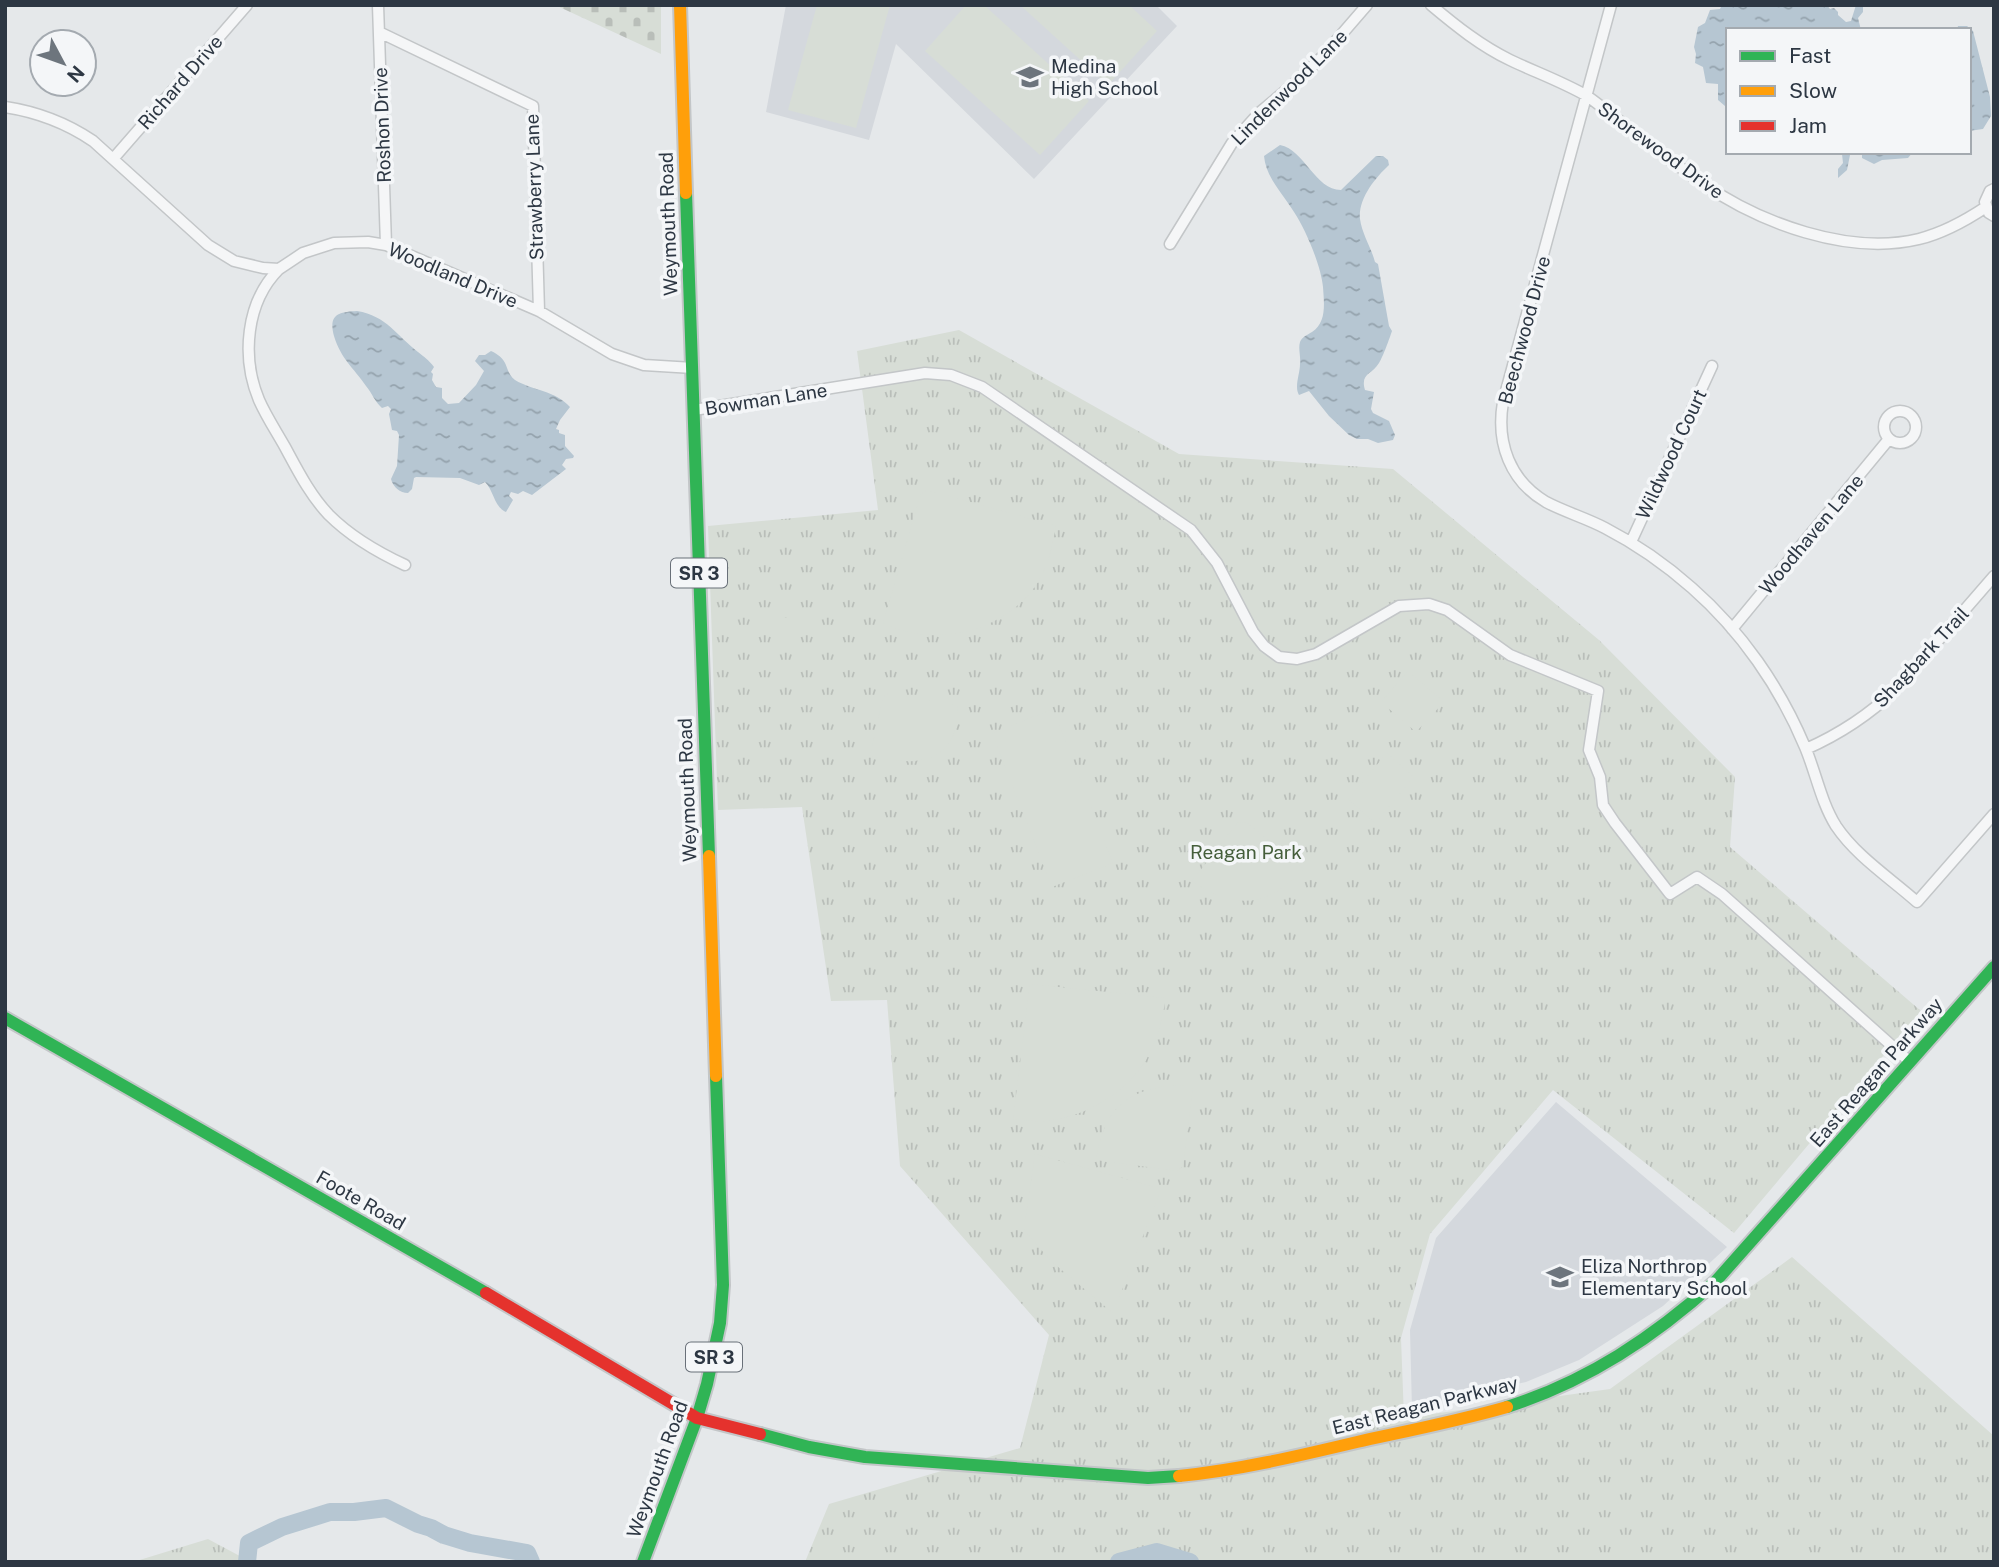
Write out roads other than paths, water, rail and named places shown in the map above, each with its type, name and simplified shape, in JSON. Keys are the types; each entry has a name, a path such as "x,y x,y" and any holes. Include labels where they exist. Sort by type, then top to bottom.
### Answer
{"street":[{"name":"Richard Drive","path":"113,159 247,5"},
{"name":"Roshon Drive","path":"378,5 386,246"},
{"name":"Weymouth Road","path":"643,1562 707,1384 722,1298 723,1263 680,5"},
{"name":"Lindenwood Lane","path":"1170,244 1232,143 1259,113 1322,57 1367,5"},
{"name":"Shorewood Drive","path":"1431,5 1482,45 1586,96 1702,183 1753,213 1808,232 1857,242 1900,242 1936,234 1986,207"},
{"name":"Beechwood Drive","path":"1611,5 1503,402 1501,435 1510,464 1517,476 1536,496 1606,528 1664,565 1692,588 1732,629 1769,678 1784,704 1806,749 1835,824 1847,841 1917,902 1994,814"},
{"name":"Strawberry Lane","path":"379,32 533,106 539,311"},
{"path":"5,107 60,121 85,136 208,245 227,257 248,265 279,269"},
{"path":"1994,189 1987,196 1986,207 1994,216"},
{"name":"Woodland Drive","path":"279,269 303,253 334,243 368,242 386,246 539,311 596,346 628,361 644,365 693,368"},
{"path":"248,265 255,271 261,294"},
{"path":"279,269 268,280 251,324 249,355 254,386 260,401 303,481 329,514 366,546 405,565"},
{"name":"Wildwood Court","path":"1630,542 1712,366"},
{"name":"Bowman Lane","path":"694,410 925,373 951,375 982,387 1191,530 1217,564 1253,632 1264,646 1279,657 1297,659 1317,654 1398,606 1429,604 1447,610 1476,635 1510,655 1598,691 1589,750 1600,777 1603,805 1670,894 1697,877 1722,894 1910,1062"},
{"name":"Woodhaven Lane","path":"1732,629 1889,439"},
{"name":"Shagbark Trail","path":"1806,749 1843,731 1881,704 1994,576"},
{"name":"East Reagan Parkway","path":"696,1418 809,1447 864,1457 1148,1478 1238,1470 1496,1410 1539,1396 1591,1374 1645,1341 1692,1304 1729,1267 1994,967"},
{"name":"Foote Road","path":"5,1018 550,1330 696,1418"}],"water":[{"path":"1722,5 1827,5 1830,9 1834,8 1846,22 1851,21 1856,5 1863,5 1863,12 1858,18 1860,28 1726,28 1726,106 1718,100 1718,84 1706,83 1703,67 1695,63 1694,47 1698,27 1705,23 1710,10 1720,9"},
{"path":"1971,29 1990,97 1991,116 1983,129 1971,131"},
{"path":"1280,145 1296,154 1324,184 1341,190 1376,156 1383,156 1388,160 1389,165 1365,197 1360,219 1378,264 1392,331 1381,360 1365,377 1364,384 1365,390 1374,392 1371,409 1373,413 1389,421 1395,435 1393,440 1378,443 1357,439 1329,416 1309,391 1299,395 1297,384 1300,342 1320,323 1324,312 1324,299 1319,269 1308,238 1271,179 1265,164 1264,156"},
{"path":"1842,154 1862,154 1850,155 1847,170 1838,178 1838,169 1843,163"},
{"path":"1862,154 1911,154 1908,158 1882,160 1874,164 1862,158"},
{"path":"357,311 384,322 430,362 434,367 431,372 432,380 436,387 442,388 442,398 448,404 459,403 476,385 484,371 475,361 479,355 491,351 502,358 515,380 564,401 570,407 556,429 565,435 565,446 574,456 566,459 562,465 566,469 532,495 523,491 518,494 511,492 509,496 513,500 506,512 499,506 485,482 479,485 460,478 416,477 408,493 397,489 391,479 397,466 399,435 392,430 389,414 391,409 388,406 382,408 377,403 344,357 334,336 333,323 336,316"}],"waterway":[{"path":"247,1562 249,1543 282,1527 330,1512 386,1508 444,1535 470,1543 527,1553 531,1562"},
{"path":"1119,1562 1157,1552 1190,1562"}],"place":[{"name":"Medina High School","path":"1030,77"},
{"name":"Eliza Northrop Elementary School","path":"1560,1277"}],"park label":[{"name":"Reagan Park","path":"1246,852"}]}
